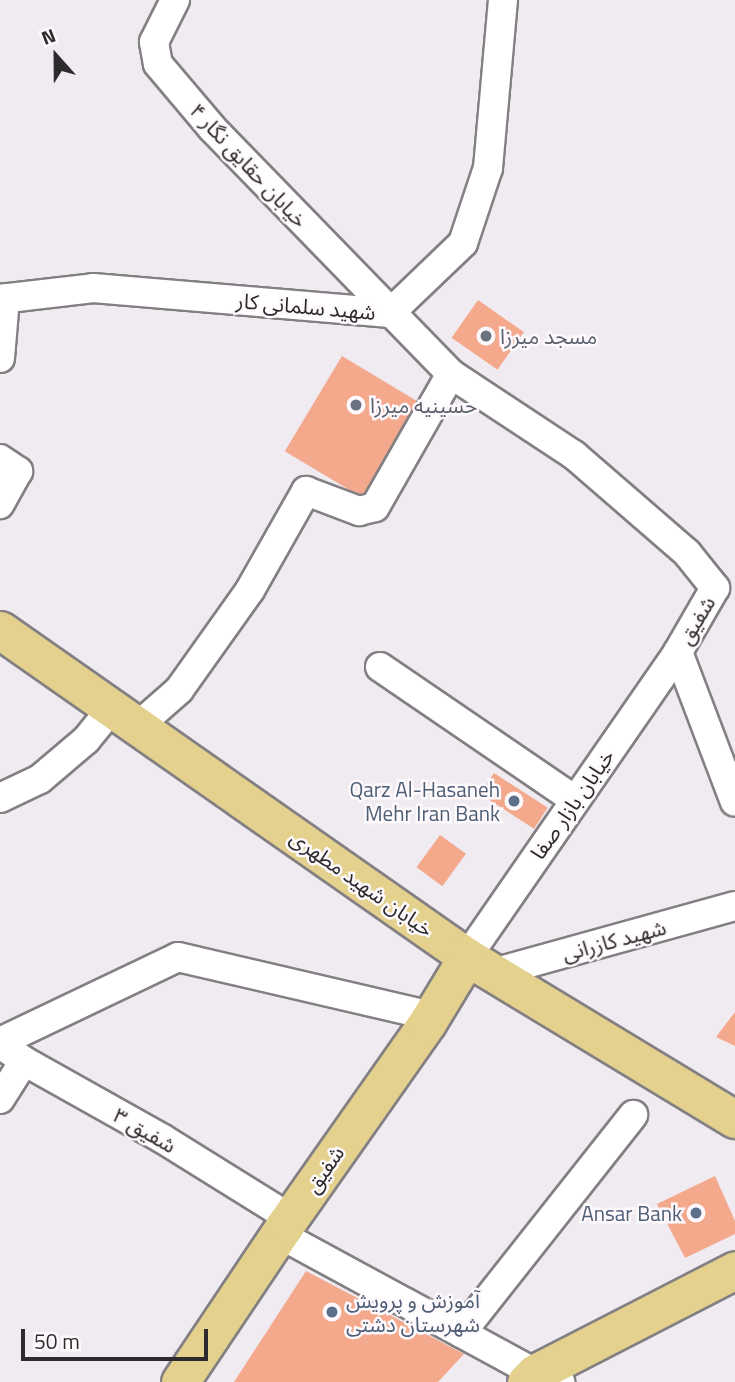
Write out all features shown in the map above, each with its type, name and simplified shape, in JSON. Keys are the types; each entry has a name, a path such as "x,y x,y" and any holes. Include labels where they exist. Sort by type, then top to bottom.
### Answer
{"main road":[{"name":"خیابان شهید مطهری","path":"0,630 480,965 735,1119"},
{"name":"شفیق","path":"180,1382 284,1226 431,1016 480,965"},
{"path":"541,1379 735,1270"}],"street":[{"name":"خیابان حقایق نگار ۴","path":"175,0 154,42 158,64 212,128 451,374 574,455 725,583"},
{"name":"شهید سلمانی کار","path":"2,298 93,288 390,313 463,243 488,169 503,0"},
{"path":"0,358 2,298"},
{"path":"0,798 40,779 86,740 178,690 250,590 306,491 359,510 375,507 451,374"},
{"path":"0,459 18,471 0,504"},
{"name":"شفیق","path":"678,652 725,583"},
{"path":"678,652 735,802"},
{"name":"خیابان بازار صفا","path":"480,965 575,800 678,652"},
{"path":"380,667 575,800"},
{"name":"شهید کازرانی","path":"480,965 735,906"},
{"path":"0,1043 178,957 431,1016"},
{"name":"شفیق ۳","path":"0,1043 24,1061 163,1139 284,1226 541,1379"},
{"path":"0,1099 24,1061"},
{"path":"461,1333 633,1115"}],"building":[{"path":"478,300 524,332 497,370 452,338"},
{"name":"حسینیه میرزا","path":"342,356 423,404 365,500 285,451"},
{"name":"Qarz Al-Hasaneh Mehr Iran Bank","path":"494,773 548,808 534,829 480,794"},
{"path":"440,835 466,854 442,886 416,867"},
{"path":"735,1012 735,1046 716,1037"},
{"name":"Ansar Bank","path":"715,1176 735,1221 735,1234 685,1258 657,1204"},
{"name":"آموزش و پرویش شهرستان دشتی","path":"306,1271 464,1354 438,1382 234,1382"}],"place":[{"name":"مسجد میرزا","path":"486,336"},
{"name":"حسینیه میرزا","path":"356,405"},
{"name":"Qarz Al-Hasaneh Mehr Iran Bank","path":"514,801"},
{"name":"Ansar Bank","path":"696,1213"},
{"name":"آموزش و پرویش شهرستان دشتی","path":"332,1312"}]}
